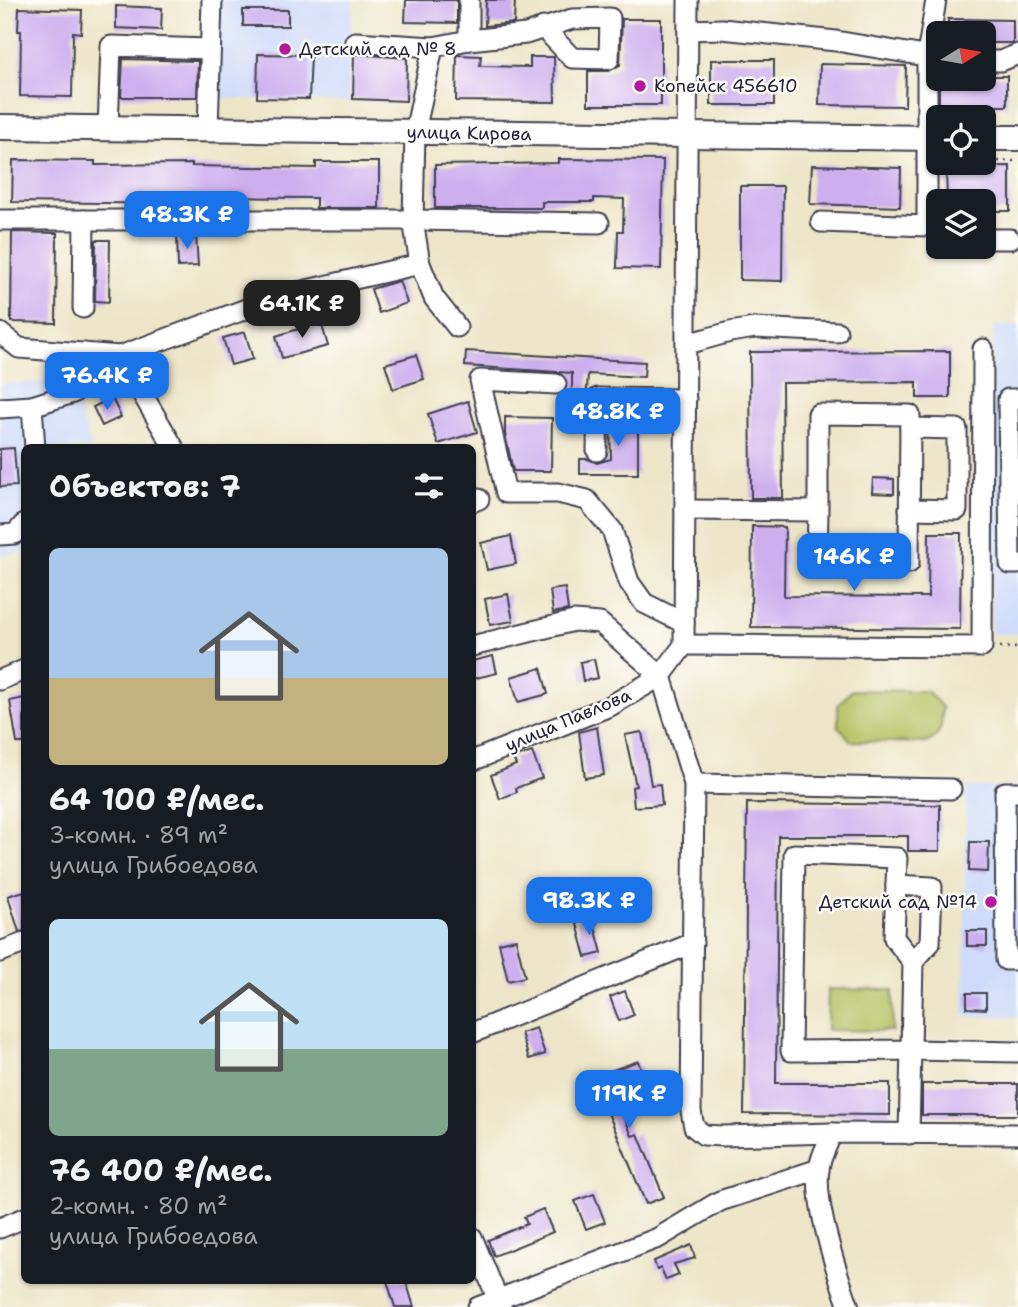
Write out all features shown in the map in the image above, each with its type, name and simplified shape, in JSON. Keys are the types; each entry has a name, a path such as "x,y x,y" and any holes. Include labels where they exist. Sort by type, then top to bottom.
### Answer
{"main road":[{"name":"улица Кирова","path":"0,127 926,138"},
{"path":"996,138 1018,138"}],"street":[{"path":"208,130 212,0"},
{"path":"469,0 469,40"},
{"path":"661,677 684,645 688,0"},
{"path":"935,21 936,0"},
{"path":"355,42 433,47 526,34 543,27"},
{"path":"688,30 722,29 836,41 926,56"},
{"path":"108,129 111,46 209,49"},
{"path":"433,47 415,132 413,220 420,264 434,298 457,327"},
{"path":"996,61 1018,54"},
{"path":"0,220 599,223"},
{"path":"83,308 84,220"},
{"path":"821,222 926,229"},
{"path":"996,239 1010,239"},
{"path":"0,333 19,348 120,356 281,296 420,264"},
{"path":"687,344 755,328 837,332"},
{"path":"684,645 982,647 983,349"},
{"path":"0,408 32,406 73,393 84,353"},
{"path":"120,356 172,444"},
{"path":"556,384 480,380 506,493 558,493 587,500 612,530 629,582 644,603 684,623"},
{"path":"597,451 598,398 686,399"},
{"path":"1018,399 1008,399 1010,564 1018,564"},
{"path":"32,406 35,444"},
{"path":"818,414 910,415 909,509 909,563 817,562 818,414"},
{"path":"909,509 957,510 957,429 910,428"},
{"path":"685,510 818,512"},
{"path":"0,535 15,534 21,527"},
{"path":"476,645 574,621 600,623 661,677 694,784 691,1111 694,1127 704,1135 722,1136 832,1133 1018,1135"},
{"path":"0,680 21,671"},
{"name":"улица Павлова","path":"476,759 610,706 661,677"},
{"path":"694,784 951,789"},
{"path":"1018,792 1005,792 1006,960 1018,960"},
{"path":"909,1133 911,1050 913,962 894,938 897,858 794,854 790,1051 911,1050 1018,1052"},
{"path":"896,885 932,887 930,943 913,962"},
{"path":"476,1030 693,943"},
{"path":"0,952 21,944"},
{"path":"832,1133 819,1168 821,1202 835,1267 849,1307"},
{"path":"478,1307 499,1303 658,1238 720,1202 819,1168"},
{"path":"0,1228 21,1219"},
{"path":"476,1247 499,1303"}],"path":[{"path":"996,160 1018,161"}],"shaded area":[{"name":"Детский сад № 8","path":"221,0 353,0 349,102 217,98"},
{"path":"993,326 1018,326 1018,634 991,634"},
{"path":"69,381 91,444 21,444 21,552 0,556 0,384"},
{"name":"Детский сад №14","path":"966,787 1018,787 1018,1017 964,1016"}],"green space":[{"path":"852,690 927,691 942,707 939,732 926,743 851,741 838,726 838,705"},
{"path":"828,989 893,990 892,1031 827,1030"}],"building":[{"path":"406,0 457,0 457,23 405,22"},
{"path":"486,0 515,0 514,23 485,26"},
{"path":"116,6 162,8 161,30 116,28"},
{"path":"19,8 82,10 81,33 73,32 72,97 20,96"},
{"path":"243,10 288,10 288,26 243,26"},
{"path":"622,19 661,19 661,105 588,105 588,71 609,71 620,65"},
{"path":"1013,20 1013,43 996,43 996,21 948,21"},
{"path":"258,54 311,55 309,99 257,98"},
{"path":"354,54 407,58 406,101 353,99"},
{"path":"457,55 481,56 480,66 530,67 530,57 554,57 555,102 456,101"},
{"path":"123,59 198,61 197,97 121,97"},
{"path":"711,60 774,60 774,105 711,105"},
{"path":"820,64 906,66 905,106 819,105"},
{"path":"996,76 1007,76 1007,106 939,105 939,91 996,91"},
{"path":"558,159 663,160 661,269 617,268 618,231 623,231 624,199 542,202 542,208 435,208 435,165 558,163"},
{"path":"13,160 95,161 95,165 192,164 316,168 316,162 379,162 379,208 316,208 316,198 192,197 192,204 12,202"},
{"path":"812,165 901,168 900,207 810,204"},
{"path":"996,166 1010,166 1010,211 996,211 996,189 947,189 946,175 996,175"},
{"path":"740,186 783,186 782,281 740,280"},
{"path":"12,232 57,233 56,323 11,322"},
{"path":"196,234 198,266 178,267 177,235"},
{"path":"96,240 110,240 109,302 95,301"},
{"path":"399,281 407,303 379,313 371,289"},
{"path":"321,322 328,346 282,358 276,336"},
{"path":"245,332 253,359 231,365 223,338"},
{"path":"466,351 645,362 644,377 588,374 586,404 572,404 572,373 465,366"},
{"path":"950,351 950,398 917,398 917,382 782,383 783,498 751,498 750,352"},
{"path":"416,355 424,379 393,389 385,364"},
{"path":"112,398 121,417 102,426 93,407"},
{"path":"468,401 477,432 438,444 428,414"},
{"path":"610,413 638,413 638,474 580,474 580,459 597,463 611,459"},
{"path":"505,417 552,418 551,471 513,471 505,434"},
{"path":"14,448 17,486 0,487 0,449"},
{"path":"873,478 894,479 894,494 872,493"},
{"path":"752,526 785,527 784,596 928,597 929,533 961,533 960,629 751,627"},
{"path":"511,536 516,564 487,570 481,543"},
{"path":"565,588 568,610 553,613 550,590"},
{"path":"508,594 513,621 490,625 485,599"},
{"path":"493,656 497,673 476,678 476,660"},
{"path":"594,659 598,678 583,681 580,662"},
{"path":"541,668 548,694 518,702 511,677"},
{"path":"21,699 21,743 17,743 10,701"},
{"path":"597,727 604,775 585,778 579,732"},
{"path":"642,732 651,785 660,784 662,805 634,807 632,787 636,786 625,735"},
{"path":"532,752 542,778 516,788 517,792 500,799 491,775 516,765 513,758"},
{"path":"747,803 940,805 940,851 908,851 908,836 778,836 776,1083 890,1083 890,1115 744,1114"},
{"path":"970,842 989,842 988,872 969,871"},
{"path":"21,892 21,932 19,932 8,896"},
{"path":"592,916 602,953 586,957 576,920"},
{"path":"967,931 987,931 987,946 967,946"},
{"path":"516,939 525,977 508,981 499,943"},
{"path":"625,991 634,1015 619,1021 610,997"},
{"path":"967,993 986,993 986,1009 967,1008"},
{"path":"536,1028 545,1054 529,1059 521,1033"},
{"path":"638,1061 643,1075 612,1087 632,1136 638,1134 664,1197 646,1204 593,1077"},
{"path":"922,1084 1018,1084 1018,1115 922,1115"},
{"path":"594,1194 605,1222 586,1229 575,1201"},
{"path":"543,1209 553,1232 494,1256 488,1240 527,1224 524,1217"},
{"path":"691,1245 695,1258 674,1264 679,1275 666,1280 661,1268 657,1270 654,1261"},
{"path":"388,1284 407,1284 414,1307 395,1307"}],"place":[{"name":"Детский сад № 8","path":"285,49"},
{"name":"Копейск 456610","path":"640,86"},
{"name":"Детский сад №14","path":"991,902"}]}
